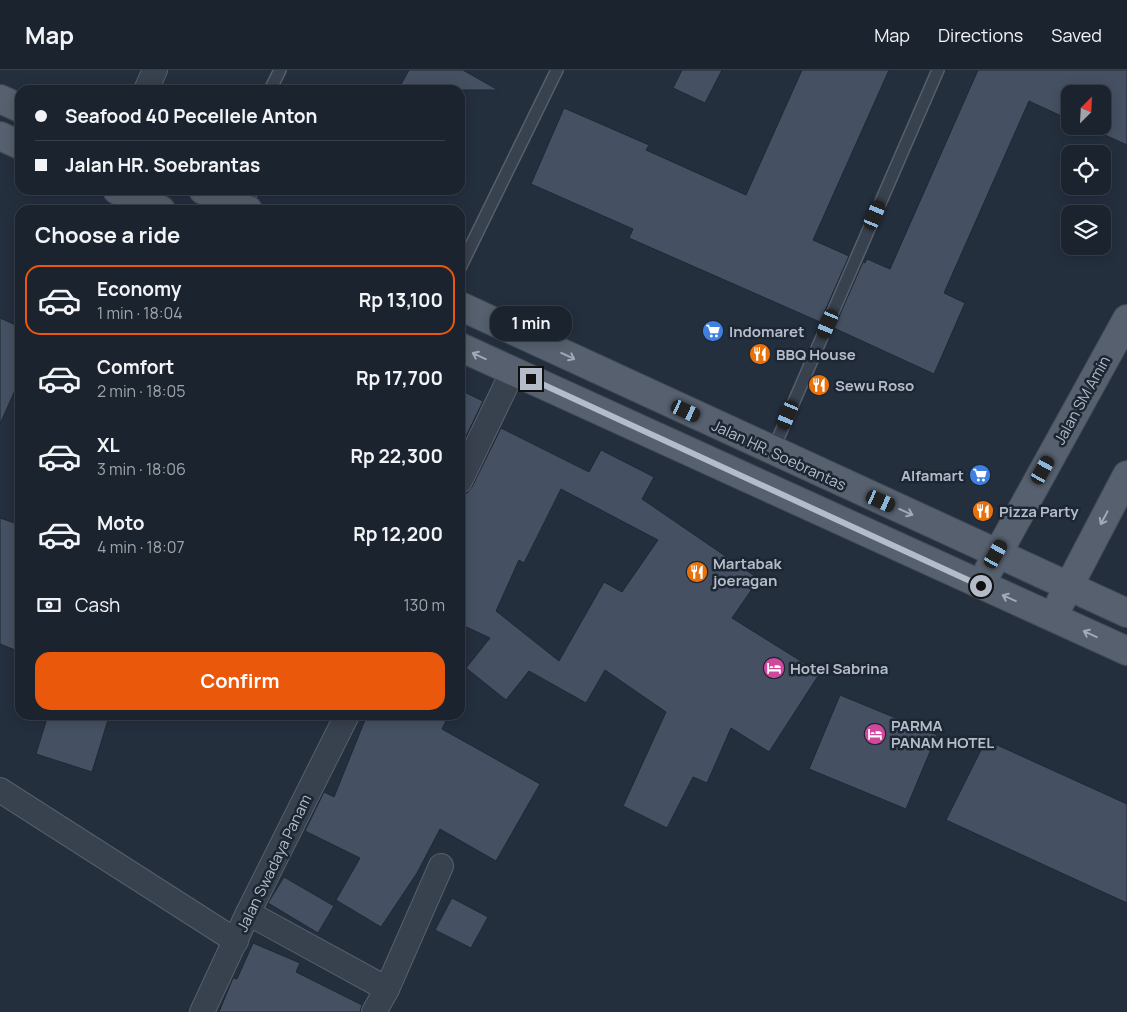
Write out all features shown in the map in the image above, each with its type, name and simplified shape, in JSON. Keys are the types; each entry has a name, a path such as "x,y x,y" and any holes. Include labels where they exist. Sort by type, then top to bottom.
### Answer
{"main road":[{"path":"0,98 15,106"},
{"path":"0,136 15,143"},
{"path":"129,195 150,205"},
{"path":"220,195 248,203"},
{"name":"Jalan HR. Soebrantas","path":"465,308 772,452 1127,613"},
{"name":"Jalan SM Amin","path":"981,586 996,554 1127,319"},
{"path":"465,349 1127,651"},
{"path":"1054,618 1068,586 1127,475"}],"street":[{"path":"148,85 154,70"},
{"path":"465,472 513,371"},
{"name":"Jalan Swadaya Panam","path":"202,1012 248,913 344,720"},
{"path":"0,790 236,941"},
{"path":"374,1012 387,989 441,866"},
{"path":"248,913 387,989"}],"lane":[{"path":"272,85 280,70"},
{"path":"465,258 557,70"},
{"path":"772,452 938,70"}],"building":[{"path":"409,70 463,70 498,90 465,90 465,85 401,85"},
{"path":"682,70 722,70 705,103 673,88"},
{"path":"802,70 889,70 813,240 849,256 820,322 629,238 633,229 531,184 564,108 649,145 646,150 746,195"},
{"path":"978,70 1127,70 1127,145 1105,135 1111,135 1111,85 1061,85 1061,116 1029,101 944,293 965,303 934,374 834,328 863,262 865,263 867,259 890,269"},
{"path":"0,318 15,325 15,390 0,424"},
{"path":"465,392 483,401 465,439"},
{"path":"501,428 589,472 601,450 654,477 642,499 759,579 732,618 820,673 769,752 731,728 707,783 693,777 667,828 623,806 666,712 605,670 586,703 529,671 506,700 466,668 490,638 465,626 465,494 472,487","holes":["561,489 658,540 622,592 604,582 559,661 496,611 519,560 524,563"]},
{"path":"0,518 15,523 15,650 0,644"},
{"path":"840,695 937,735 906,809 809,769"},
{"path":"46,720 108,720 92,772 36,754"},
{"path":"365,720 446,720 442,729 540,784 496,861 440,829 417,873 381,927 336,900 360,858 305,831 324,792 334,797"},
{"path":"986,740 1127,804 1127,903 946,820"},
{"path":"284,877 334,906 318,933 268,903"},
{"path":"452,898 488,917 471,948 435,930"},
{"path":"253,943 300,963 296,972 362,1005 360,1012 219,1012 233,978 237,979"}],"place":[{"name":"Indomaret","path":"713,331"},
{"name":"BBQ House","path":"760,354"},
{"name":"Sewu Roso","path":"819,385"},
{"name":"Alfamart","path":"980,475"},
{"name":"Pizza Party","path":"983,511"},
{"name":"Martabak joeragan","path":"697,572"},
{"name":"Hotel Sabrina","path":"774,668"},
{"name":"PARMA PANAM HOTEL","path":"875,734"}],"route":[{"path":"531,379 981,586"}]}
